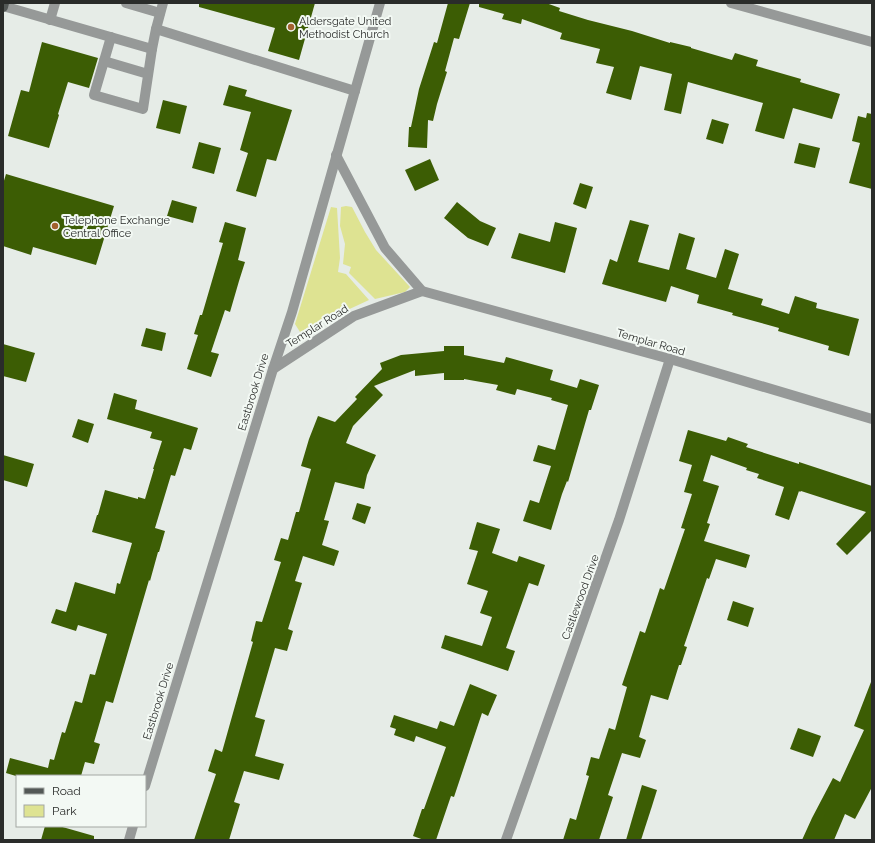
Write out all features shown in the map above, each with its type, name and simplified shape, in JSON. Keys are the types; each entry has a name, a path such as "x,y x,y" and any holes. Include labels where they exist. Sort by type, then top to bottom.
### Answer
{"street":[{"path":"50,20 55,3"},
{"path":"126,3 160,13"},
{"path":"111,37 94,95 143,109 152,49 163,3"},
{"name":"Eastbrook Drive","path":"146,783 273,369 292,312 380,3"},
{"path":"731,3 872,42"},
{"path":"3,6 152,49"},
{"path":"156,29 355,91"},
{"path":"104,61 148,74"},
{"path":"336,155 385,248 422,291"},
{"name":"Templar Road","path":"273,369 354,316 422,291 670,359 872,419"},
{"name":"Castlewood Drive","path":"506,840 619,520 670,359"},
{"path":"128,840 133,827"}],"green space":[{"path":"331,207 337,208 340,258 338,272 346,274 369,300 300,332 295,324"},
{"path":"341,207 352,207 376,250 410,287 405,292 375,299 349,273 351,267 343,264 345,244 340,226"}],"building":[{"path":"199,3 315,3 299,60 268,51 275,28 199,7"},
{"path":"448,3 470,3 459,39 454,38 445,71 447,72 433,121 428,120 427,148 408,147 409,127 411,127 419,89 434,42 437,43"},
{"path":"479,3 546,3 560,8 559,11 588,20 632,31 670,43 691,47 732,60 735,53 758,60 756,66 801,79 800,82 840,94 832,119 793,108 784,139 755,131 763,103 688,82 681,114 664,110 672,74 640,66 631,100 606,93 614,67 596,63 600,49 560,39 562,33 522,19 521,24 502,19 504,14 479,7"},
{"path":"42,42 98,58 89,88 68,82 49,148 8,136 21,90 29,92"},
{"path":"229,85 247,90 245,96 292,110 276,161 267,159 256,197 236,191 248,153 240,150 251,112 223,105"},
{"path":"163,100 187,106 180,134 156,128"},
{"path":"867,113 872,114 872,189 849,183 860,143 852,141 858,116 866,118"},
{"path":"712,119 729,124 723,144 706,139"},
{"path":"199,142 221,148 214,174 192,168"},
{"path":"799,143 820,148 815,168 794,163"},
{"path":"430,159 439,180 415,191 405,170"},
{"name":"Telephone Exchange Central Office","path":"6,174 114,206 96,265 33,247 31,255 3,246 3,184"},
{"path":"580,183 593,187 586,209 573,204"},
{"path":"172,200 197,207 193,223 167,216"},
{"path":"457,202 480,221 496,228 488,246 468,238 444,218"},
{"path":"630,220 649,225 638,262 669,270 679,233 695,238 686,269 716,278 725,249 739,254 728,289 763,299 761,305 789,314 795,296 817,303 816,308 859,319 849,356 828,350 829,346 778,331 779,328 732,315 733,313 697,303 699,295 671,286 666,302 602,284 610,259 617,262"},
{"path":"225,222 246,228 238,260 245,262 230,312 225,310 211,352 219,354 211,377 187,369 198,335 194,334 200,315 202,315 223,243 219,242"},
{"path":"555,222 577,228 565,273 511,258 519,233 550,242"},
{"path":"146,328 166,333 162,351 141,346"},
{"path":"3,344 35,353 26,382 3,376"},
{"path":"444,346 464,346 464,355 504,363 506,357 553,370 550,380 577,388 580,379 599,385 591,410 589,410 568,482 567,481 562,494 551,530 523,521 530,500 539,503 551,466 533,461 538,445 555,450 568,405 551,400 552,398 517,389 515,395 496,390 498,385 464,379 444,380 444,373 415,376 415,370 374,386 383,395 353,426 346,443 376,455 367,475 364,489 335,482 324,520 329,521 322,545 339,551 334,566 303,556 295,581 302,583 288,629 293,631 287,651 275,648 255,717 265,720 255,756 284,764 279,780 244,771 234,802 240,804 229,840 194,840 216,774 208,771 215,749 222,752 253,642 251,641 256,621 262,622 281,562 274,560 281,538 288,540 296,512 299,512 311,469 301,466 318,416 335,422 357,399 355,397 382,369 380,363 401,355 444,351"},
{"path":"114,393 137,400 135,409 198,428 191,450 184,448 175,476 171,475 155,528 165,531 113,703 106,701 94,742 100,744 94,764 85,762 81,775 16,776 6,773 10,758 48,768 50,759 54,760 62,732 65,733 75,701 82,703 90,674 95,675 107,634 78,625 76,631 51,623 56,609 66,612 75,582 115,594 117,583 120,584 132,543 92,532 105,490 138,499 138,497 145,499 162,441 150,438 152,432 107,419"},
{"path":"78,419 94,424 88,443 72,437"},
{"path":"688,430 726,441 728,437 748,444 746,447 799,464 799,462 872,486 872,530 847,555 836,544 866,512 799,491 789,520 775,515 784,487 757,478 759,474 746,470 747,468 711,455 703,481 719,486 707,523 710,524 704,541 750,555 746,568 716,559 709,579 707,578 684,646 687,647 681,665 679,665 668,700 651,695 639,737 646,740 640,758 622,753 608,795 613,797 599,840 563,840 570,818 576,820 589,776 586,775 591,757 599,759 609,728 615,730 627,687 622,685 640,631 645,633 660,588 664,590 685,529 681,528 692,494 684,492 692,465 679,461"},
{"path":"3,455 34,464 27,487 3,480"},
{"path":"357,503 371,507 365,524 352,519"},
{"path":"477,522 500,529 492,553 517,562 519,556 545,565 538,586 529,583 506,648 515,651 508,671 441,648 445,635 482,646 492,617 480,613 488,591 467,584 478,551 469,549"},
{"path":"733,601 754,608 748,627 727,620"},
{"path":"871,682 872,787 855,819 845,814 834,840 802,840 833,778 840,782 864,730 854,726"},
{"path":"470,684 497,695 488,716 482,713 454,797 451,796 436,840 424,840 413,836 446,747 416,736 414,742 394,735 396,729 390,727 394,715 437,729 440,721 454,726"},
{"path":"798,728 821,736 813,757 790,749"},
{"path":"642,785 657,790 641,840 626,840"},
{"path":"45,827 62,827 94,836 94,840 41,840"}],"place":[{"name":"Aldersgate United Methodist Church","path":"291,27"},
{"name":"Telephone Exchange Central Office","path":"55,226"}]}
